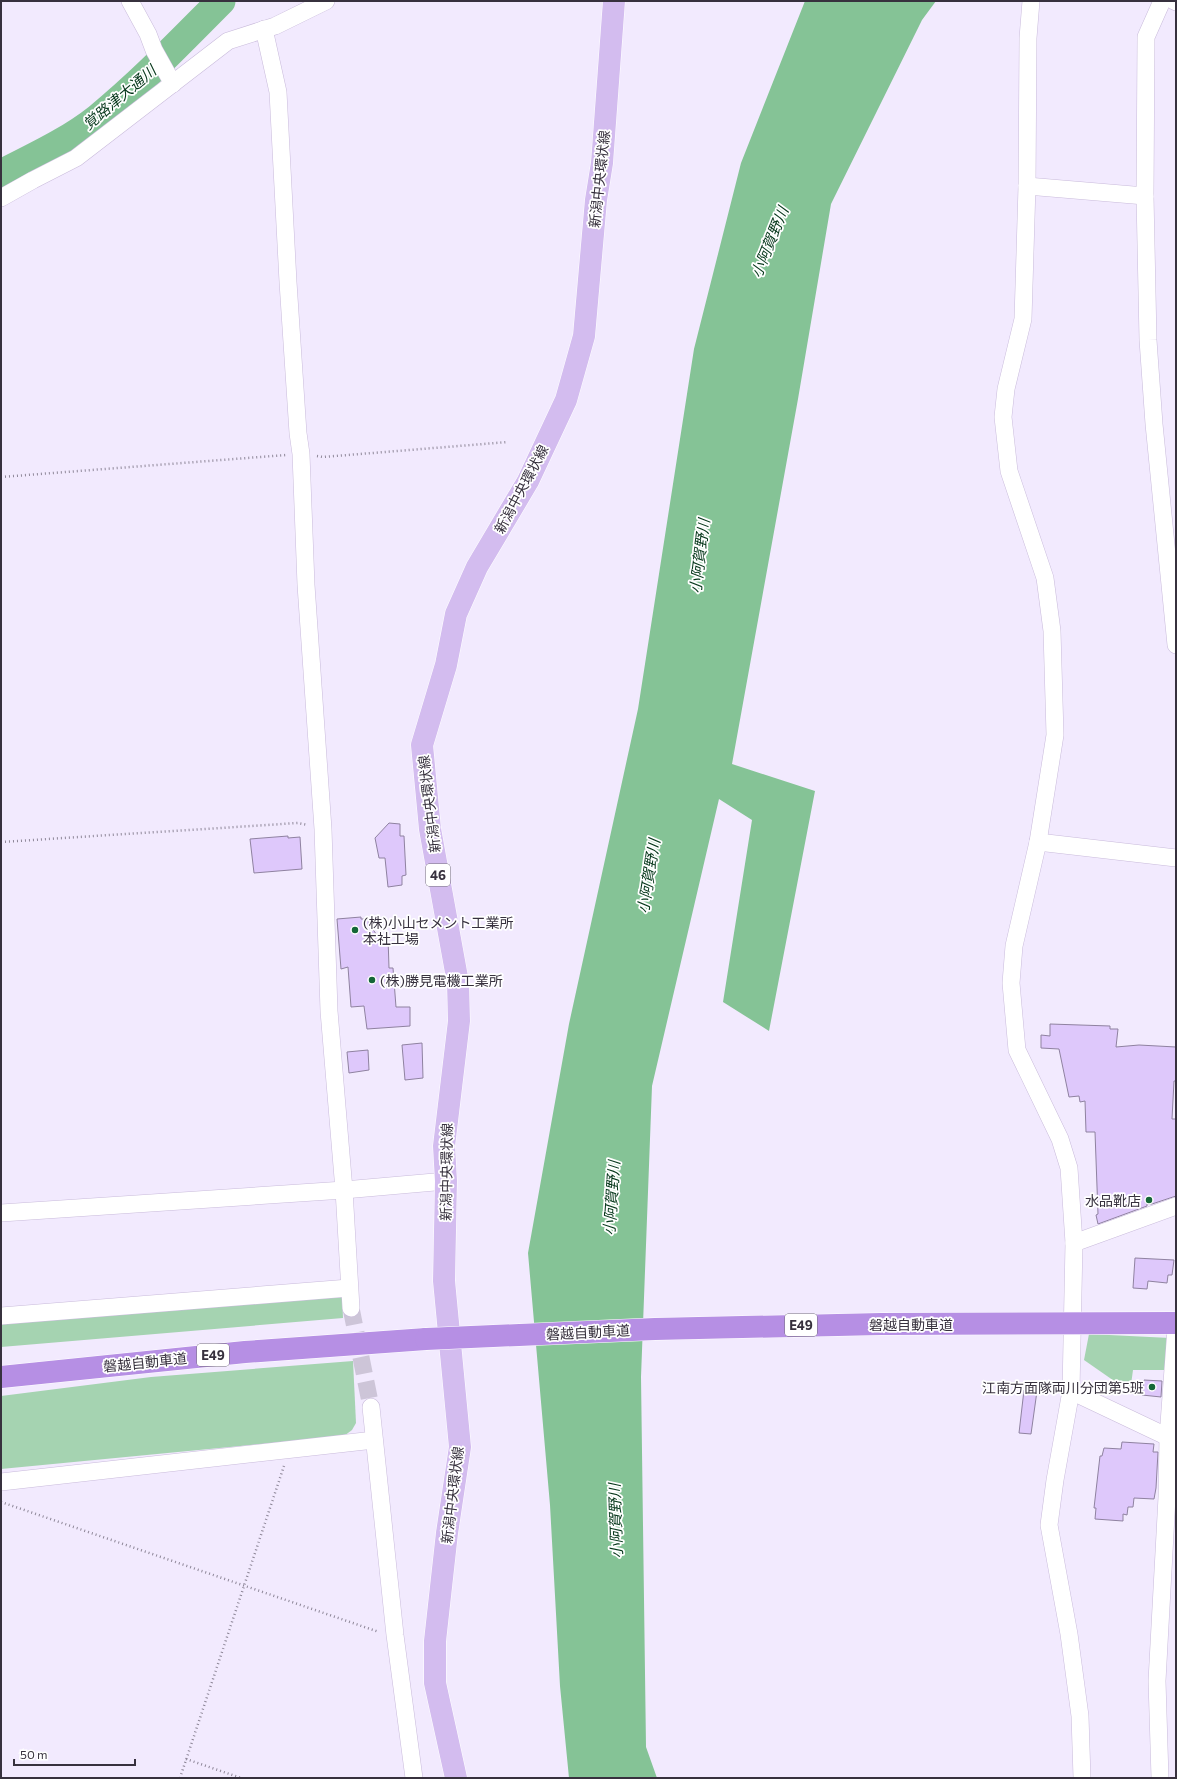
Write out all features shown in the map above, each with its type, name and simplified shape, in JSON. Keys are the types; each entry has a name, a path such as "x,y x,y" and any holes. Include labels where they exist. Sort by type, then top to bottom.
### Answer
{"highway":[{"name":"磐越自動車道","path":"1,1377 245,1352 426,1339 655,1328 881,1324 1176,1323"}],"main road":[{"name":"新潟中央環状線","path":"456,1778 435,1683 435,1641 447,1533 460,1447 444,1281 446,1180 444,1146 459,1021 458,983 430,829 422,745 446,665 456,614 477,567 528,482 566,400 584,336 596,200 602,163 614,1"}],"street":[{"path":"130,1 148,34 154,50 171,80"},
{"path":"1,198 76,158 171,80 228,41 275,26 326,1"},
{"path":"1031,1 1028,38 1027,186 1023,319 1006,389 1003,417 1009,471 1045,578 1052,631 1055,735 1038,842 1014,946 1011,984 1017,1050 1060,1139 1069,1168 1074,1243 1071,1391 1055,1480 1049,1525 1069,1634 1080,1716 1082,1778"},
{"path":"1162,1 1146,37 1145,196 1148,340 1154,424 1171,551 1176,645"},
{"path":"264,29 278,92 288,282 298,433 301,454 306,585 323,830 329,1010 344,1190 351,1308"},
{"path":"1027,186 1145,196"},
{"path":"1038,842 1176,858"},
{"path":"1,1214 344,1190 446,1180"},
{"path":"1074,1243 1176,1206"},
{"path":"1,1316 349,1288"},
{"path":"1160,1778 1157,1681 1167,1498 1172,1437 1176,1328"},
{"path":"1071,1391 1172,1437"},
{"path":"371,1407 395,1635 414,1778"},
{"path":"1,1482 374,1440"}],"path":[{"path":"1,477 301,454 323,457 508,442"},
{"path":"1,842 298,823 323,830"},
{"path":"180,1778 290,1449"},
{"path":"1,1502 386,1635 395,1635"},
{"path":"186,1759 241,1778"}],"shaded area":[{"path":"342,1295 343,1318 1,1347 1,1319"},
{"path":"1089,1334 1170,1338 1168,1370 1133,1370 1130,1392 1084,1360"},
{"path":"353,1361 356,1423 352,1430 344,1436 1,1469 1,1396 151,1377"}],"water":[{"name":"小阿賀野川","path":"805,1 936,1 922,20 831,204 798,399 732,764 815,791 769,1031 723,1002 752,820 719,799 652,1086 641,1377 646,1747 657,1778 569,1778 560,1686 550,1505 528,1253 569,1024 638,709 694,349 741,163"}],"building":[{"path":"389,823 400,824 400,836 404,836 406,875 402,876 402,885 388,887 385,858 379,858 375,838"},
{"path":"288,836 288,838 300,837 302,869 254,873 250,839"},
{"path":"361,917 361,919 369,919 369,924 379,938 388,937 389,968 393,968 396,1007 410,1007 410,1026 367,1029 364,1006 351,1007 348,967 341,969 337,919"},
{"path":"1050,1024 1110,1026 1110,1029 1118,1029 1116,1047 1139,1045 1176,1047 1176,1081 1174,1081 1172,1119 1176,1119 1176,1196 1152,1204 1147,1204 1147,1206 1098,1224 1096,1215 1098,1214 1095,1132 1086,1132 1085,1101 1080,1102 1079,1096 1069,1097 1059,1049 1041,1048 1041,1035 1050,1036"},
{"path":"422,1043 423,1078 405,1080 402,1045"},
{"path":"368,1050 369,1070 349,1073 347,1052"},
{"path":"1135,1258 1174,1260 1172,1275 1168,1275 1167,1283 1148,1281 1147,1289 1133,1288"},
{"name":"江南方面隊両川分団第5班","path":"1144,1380 1162,1381 1161,1397 1142,1395"},
{"path":"1024,1390 1037,1391 1031,1434 1019,1433"},
{"path":"1122,1442 1154,1444 1153,1452 1158,1452 1154,1499 1134,1498 1133,1507 1128,1507 1127,1515 1123,1514 1123,1521 1095,1519 1096,1508 1094,1508 1100,1456 1102,1456 1104,1448 1121,1449"}],"waterway":[{"name":"覚路津大通川","path":"1,174 39,155 98,118 146,76 221,1"}],"tunnel":[{"path":"351,1308 371,1407"}],"place":[{"name":"(株)小山セメント工業所 本社工場","path":"355,930"},
{"name":"(株)勝見電機工業所","path":"372,980"},
{"name":"水品靴店","path":"1149,1200"},
{"name":"江南方面隊両川分団第5班","path":"1152,1387"}]}
